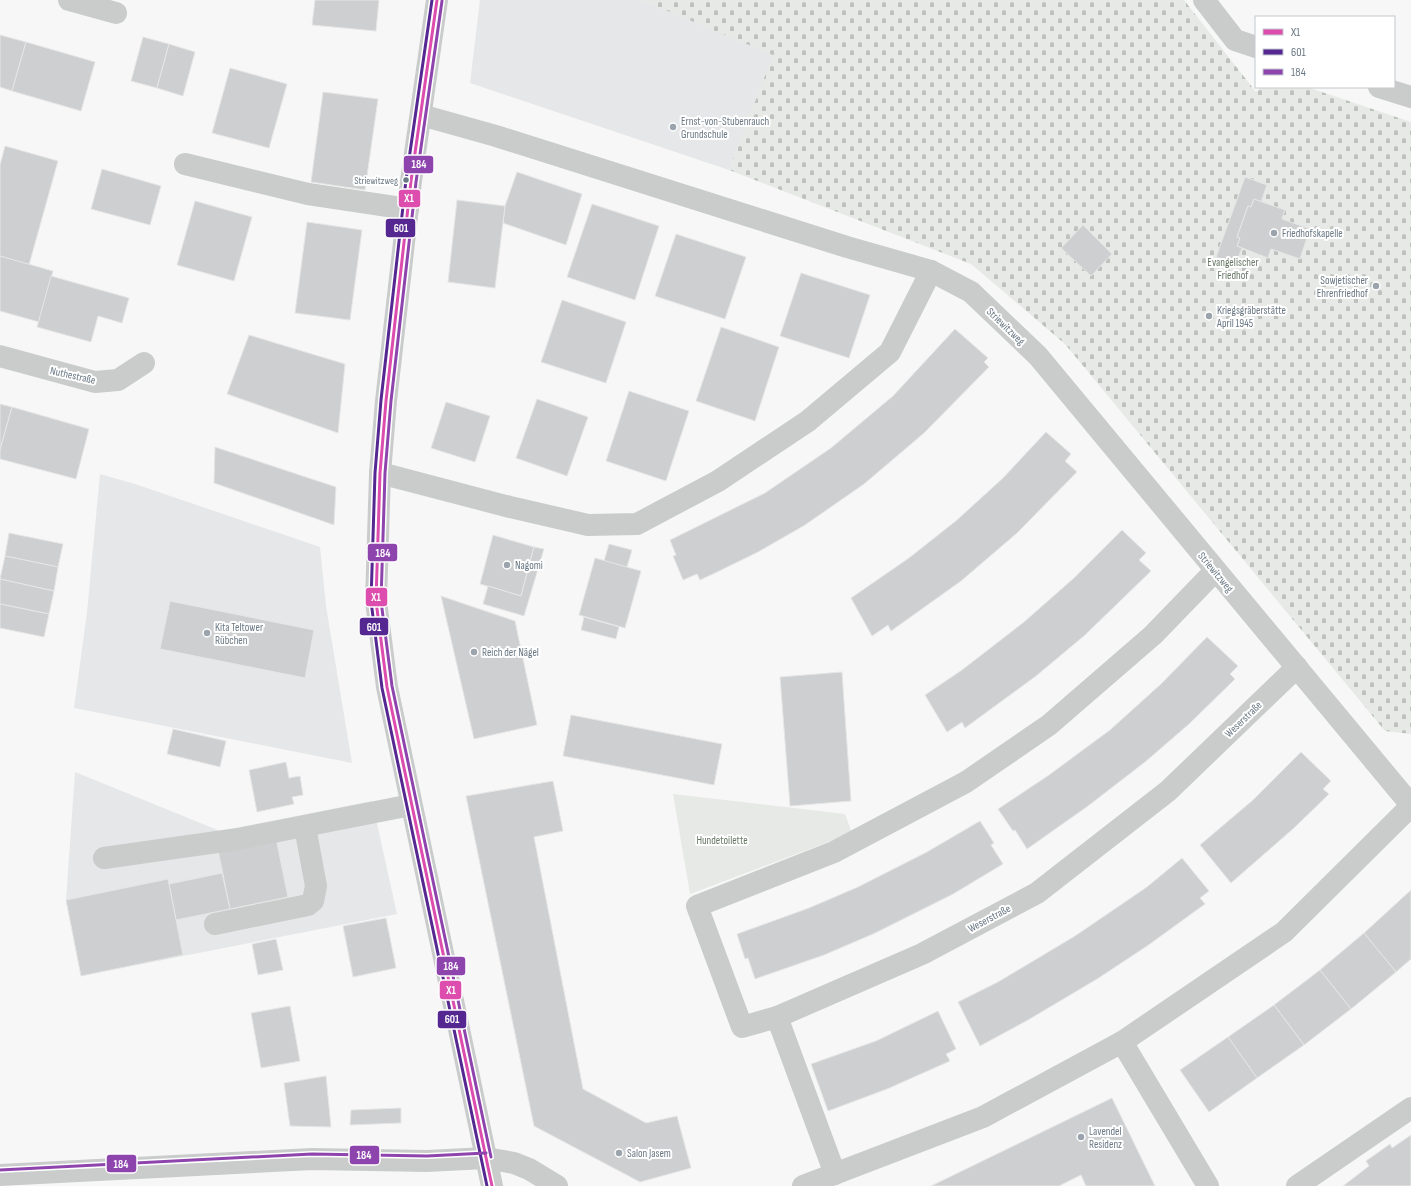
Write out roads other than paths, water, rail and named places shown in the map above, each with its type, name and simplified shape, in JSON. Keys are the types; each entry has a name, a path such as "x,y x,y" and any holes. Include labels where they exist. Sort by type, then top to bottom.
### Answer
{"street":[{"path":"69,0 116,13"},
{"path":"437,0 420,114 386,401 380,472 376,601 386,687 492,1186"},
{"path":"1204,0 1235,40 1255,47"},
{"path":"1382,88 1411,97"},
{"name":"Striewitzweg","path":"420,114 496,136 847,247 930,271 971,292 1038,356 1215,571 1297,667 1411,805"},
{"path":"185,164 308,194 408,209"},
{"path":"380,472 510,507 588,525 637,524 718,481 808,421 890,352 930,271"},
{"name":"Nuthestraße","path":"0,356 95,382 118,380 144,362"},
{"name":"Weserstraße","path":"1215,571 1154,634 1049,725 966,782 834,852 697,906 742,1027 777,1017 922,954 1037,893 1168,791 1297,667"},
{"path":"104,858 238,839 411,805"},
{"path":"803,1186 983,1117 1122,1042 1284,932 1411,805"},
{"path":"215,924 308,905 314,901 316,886 305,827"},
{"path":"777,1017 835,1174"},
{"path":"1122,1042 1208,1186"},
{"path":"1297,1186 1411,1108"},
{"path":"6,1178 312,1160 427,1161 486,1158 514,1163 530,1169 557,1186"}],"place":[{"name":"Ernst-von-Stubenrauch Grundschule","path":"673,127"},
{"name":"Striewitzweg","path":"406,180"},
{"name":"Friedhofskapelle","path":"1274,233"},
{"name":"Sowjetischer Ehrenfriedhof","path":"1376,286"},
{"name":"Kriegsgräberstätte April 1945","path":"1209,316"},
{"name":"Nagomi","path":"507,565"},
{"name":"Kita Teltower Rübchen","path":"207,633"},
{"name":"Reich der Nägel","path":"474,652"},
{"name":"Lavendel Residenz","path":"1081,1137"},
{"name":"Salon Jasem","path":"619,1153"}],"park label":[{"name":"Evangelischer Friedhof","path":"1233,268"},
{"name":"Hundetoilette","path":"722,840"}]}
